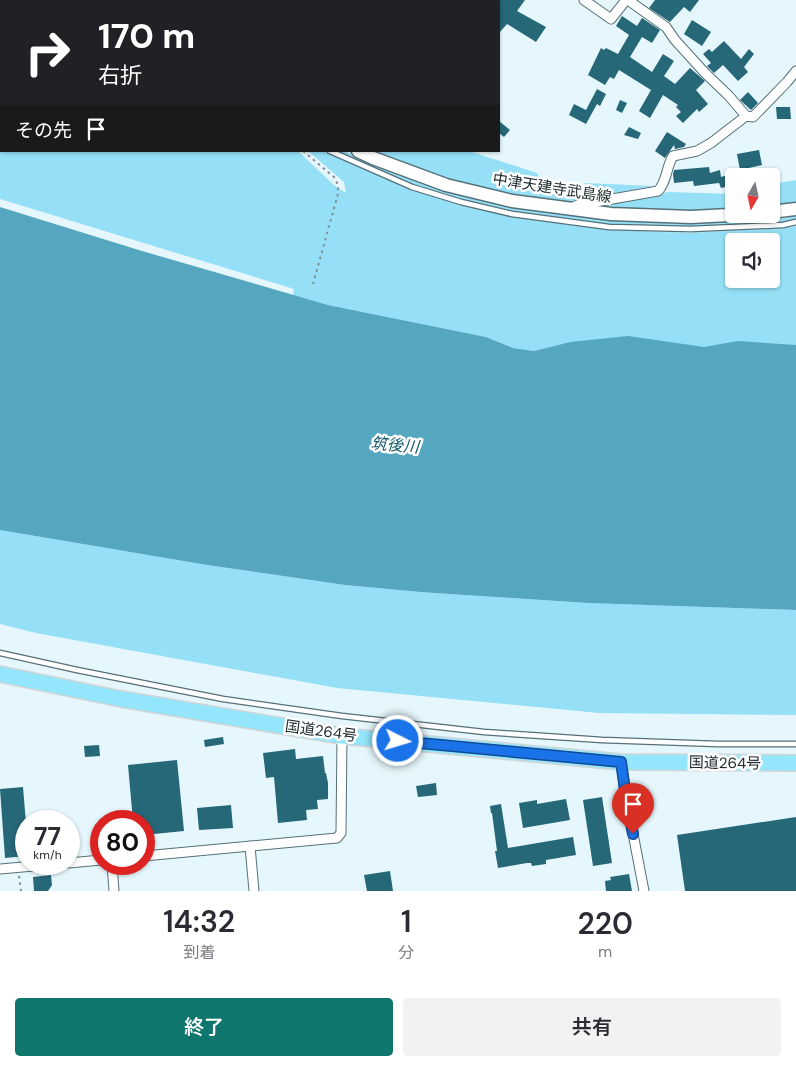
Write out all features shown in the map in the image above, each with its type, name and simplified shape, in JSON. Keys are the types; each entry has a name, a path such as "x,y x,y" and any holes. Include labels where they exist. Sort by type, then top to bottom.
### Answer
{"highway":[{"name":"国道264号","path":"0,674 121,699 342,736 621,762 796,763"}],"main road":[{"name":"中津天建寺武島線","path":"360,152 446,185 512,201 611,214 691,217 725,215"},
{"path":"780,211 796,209"}],"street":[{"path":"584,0 612,19 627,0 666,27 675,40 746,116 753,117 788,82 796,71"},
{"path":"568,209 578,205 658,191 663,186 669,162 673,156 697,151 711,143 746,116"},
{"path":"155,855 337,838 341,833 342,736"},
{"path":"621,762 644,891"},
{"path":"250,846 254,891"},
{"path":"0,869 15,867"},
{"path":"113,875 114,891"}],"lane":[{"path":"332,152 412,187 461,202 512,214 609,227 691,229 783,225 796,222"},
{"path":"0,653 223,698 351,717 484,732 602,740 718,744 796,744"}],"path":[{"path":"304,152 334,177 338,185 338,194 313,284"},
{"path":"20,875 21,891"}],"shaded area":[{"path":"0,152 299,152 335,186 346,193 344,182 309,152 325,152 412,190 460,205 512,217 609,230 690,233 796,226 796,349 688,362 570,342 534,351 513,348 486,337 328,305 293,295 294,289 0,199"},
{"path":"338,152 346,152 362,159 511,206 567,215 616,219 763,223 691,227 609,224 511,211 460,200 411,184"},
{"path":"372,152 472,152 537,173 543,184 582,189 585,183 653,186 562,203 506,195 441,178"},
{"path":"796,180 796,203 780,206 780,183"},
{"path":"668,192 725,194 725,210 690,212 586,206"},
{"path":"796,216 796,219 781,222 780,219"},
{"path":"0,530 207,565 345,585 588,603 796,610 796,715 599,713 337,688 36,633 0,624"}],"water":[{"name":"筑後川","path":"0,207 142,251 328,305 486,337 513,348 534,351 570,342 628,336 704,347 738,341 796,345 796,610 588,603 345,585 207,565 0,530"}],"building":[{"path":"500,0 525,0 517,11 546,27 536,42 507,24 500,32"},
{"path":"655,0 699,0 690,12 684,7 670,22 649,8"},
{"path":"622,16 637,26 642,18 660,30 652,43 642,37 630,57 652,72 663,54 674,61 664,76 675,84 690,68 705,81 696,90 708,104 699,112 697,109 683,123 676,116 681,112 676,107 678,105 663,95 650,118 639,111 651,90 619,70 614,79 610,77 605,85 588,75 601,48 604,50 606,48 618,54 629,35 616,26"},
{"path":"692,20 711,32 702,46 684,34"},
{"path":"724,41 741,59 749,49 754,54 744,67 748,72 738,81 723,65 714,73 707,66 711,63 703,54 709,49 712,52"},
{"path":"597,89 606,94 600,106 597,104 586,124 569,115 574,104 586,110"},
{"path":"748,92 758,103 751,110 740,100"},
{"path":"620,100 627,103 622,113 616,110"},
{"path":"776,107 790,107 791,119 777,119"},
{"path":"500,122 510,130 504,137 500,134"},
{"path":"629,127 641,133 638,139 624,135"},
{"path":"667,132 686,144 684,147 675,149 674,145 665,158 655,151"},
{"path":"759,150 762,165 740,168 737,154"},
{"path":"709,167 710,173 720,170 721,177 725,176 725,187 721,188 719,183 694,186 693,181 674,183 674,170"},
{"path":"223,737 224,744 205,747 204,740"},
{"path":"99,745 100,756 85,757 84,746"},
{"path":"295,749 296,759 323,756 328,783 328,799 317,800 318,809 306,810 307,820 278,823 274,777 266,778 263,753"},
{"path":"177,760 184,831 155,834 155,810 132,810 128,765"},
{"path":"436,783 437,795 418,797 416,786"},
{"path":"23,787 25,810 15,810 15,857 5,858 0,789"},
{"path":"602,797 612,863 593,866 583,800"},
{"path":"566,799 570,820 523,828 519,803 537,800 537,804"},
{"path":"501,804 508,848 573,837 576,855 546,860 546,864 532,866 531,863 527,863 498,868 490,806"},
{"path":"231,805 233,828 199,830 197,808"},
{"path":"796,817 796,891 685,891 677,835"},
{"path":"390,871 393,891 367,891 364,875"},
{"path":"629,874 632,891 606,891 605,881 611,880 610,877"},
{"path":"51,875 52,885 48,891 34,891 33,877"}],"route":[{"path":"398,741 621,762 633,834"}]}
